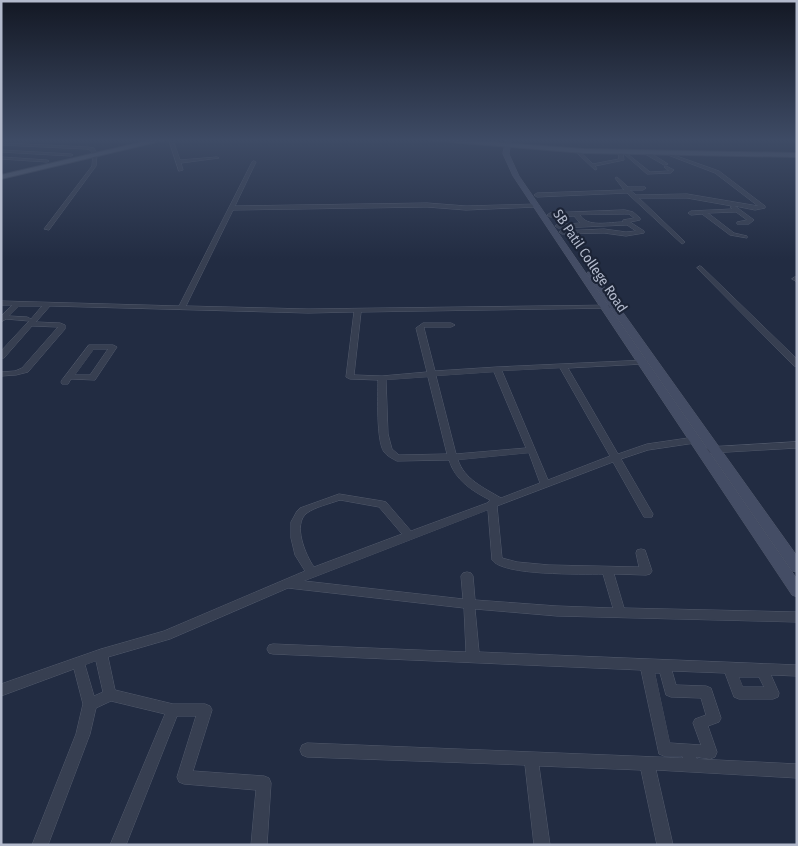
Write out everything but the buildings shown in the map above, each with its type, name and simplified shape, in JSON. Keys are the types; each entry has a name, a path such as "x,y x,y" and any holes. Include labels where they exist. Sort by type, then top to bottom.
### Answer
{"street":[{"path":"47,229 84,179"},
{"path":"182,307 246,179"},
{"name":"SB Patil College Road","path":"519,179 550,214 643,362 695,440 708,450 797,567"},
{"path":"618,179 682,242"},
{"path":"635,197 684,196 756,208 763,207 727,179"},
{"path":"232,208 427,205 466,208 643,188"},
{"name":"SB Patil College Road","path":"536,200 708,450 797,591"},
{"path":"726,203 751,220 747,223 739,223"},
{"path":"691,213 737,210"},
{"path":"550,214 629,212 638,219 586,224 581,222 576,214"},
{"path":"703,212 732,234 746,237"},
{"path":"628,223 642,232 626,234 560,229 628,223"},
{"path":"700,268 797,364"},
{"path":"1,304 182,307 254,311 609,306"},
{"path":"1,313 14,304"},
{"path":"1,374 25,370 62,327 60,325 5,319 14,304"},
{"path":"1,356 44,304"},
{"path":"358,311 350,377 382,378 497,369 643,362"},
{"path":"1,348 28,322"},
{"path":"451,325 423,325 420,328 431,374 453,457 461,476 495,502"},
{"path":"92,347 113,347 92,378 67,380 92,347"},
{"path":"563,367 648,514"},
{"path":"497,369 545,483"},
{"path":"382,378 384,434 388,450 391,454 403,459 532,450"},
{"path":"1,690 101,654 166,635 312,573 545,483 646,447 695,440"},
{"path":"708,450 797,445"},
{"path":"312,573 298,549 296,520 300,512 304,510 335,498 382,504 409,535"},
{"path":"495,502 498,560 502,564 524,567 646,571 641,553"},
{"path":"608,570 620,613"},
{"path":"466,576 473,657"},
{"path":"286,584 468,604 557,611 797,617"},
{"path":"273,649 665,667 797,671"},
{"path":"101,654 110,696"},
{"path":"40,845 83,734 90,704 78,662"},
{"path":"647,666 664,749 710,752 700,723 714,718 706,692 671,691 665,667"},
{"path":"90,704 110,696 173,710 205,710 184,777 264,783 259,845"},
{"path":"118,845 173,710"},
{"path":"307,750 646,763 797,771"},
{"path":"687,750 692,765"},
{"path":"531,759 542,845"},
{"path":"646,763 665,845"}]}
